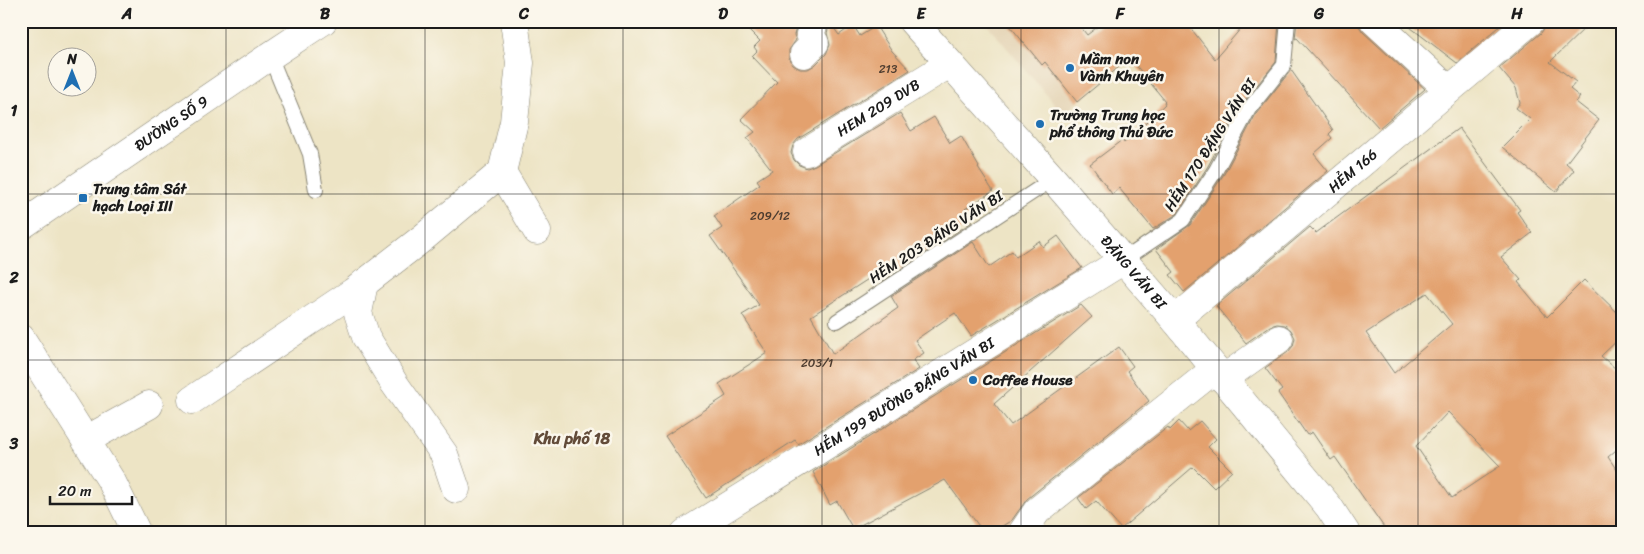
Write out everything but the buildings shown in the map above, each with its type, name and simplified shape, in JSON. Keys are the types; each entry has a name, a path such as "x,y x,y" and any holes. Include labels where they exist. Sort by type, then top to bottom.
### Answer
{"street":[{"name":"ĐƯỜNG SỐ 9","path":"21,226 323,21"},
{"path":"192,400 364,283 502,172 514,122 520,63 514,21"},
{"path":"804,54 815,43 810,34 815,21"},
{"name":"ĐẶNG VĂN BI","path":"912,21 1053,179 1175,320 1329,507 1346,533"},
{"path":"1374,21 1449,90"},
{"name":"HẺM 166","path":"1175,320 1532,21"},
{"name":"HEM 209 DVB","path":"807,152 949,64"},
{"path":"502,172 537,231"},
{"name":"HẺM 199 ĐƯỜNG ĐẶNG VĂN BI","path":"685,533 1122,261"},
{"path":"364,283 358,313 366,337 394,383 444,454 456,489"},
{"path":"21,338 112,482 137,533"},
{"path":"1022,533 1037,511 1219,374 1279,339"},
{"path":"86,440 149,405"}],"lane":[{"name":"HẺM 170 ĐẶNG VĂN BI","path":"1122,261 1183,220 1216,170 1249,109 1284,65 1288,21"},
{"path":"270,56 310,154 316,190"},
{"name":"HẺM 203 ĐẶNG VĂN BI","path":"837,321 1053,179"}],"shaded area":[{"name":"Mầm non Vành Khuyên","path":"984,21 1172,21 1063,114"}],"place":[{"name":"Mầm non Vành Khuyên","path":"1070,68"},
{"name":"Trường Trung học phổ thông Thủ Đức","path":"1040,124"},
{"name":"Trung tâm Sát hạch Loại III","path":"83,198"},
{"name":"Coffee House","path":"973,380"}],"district":[{"name":"Khu phố 18","path":"572,438"}]}
